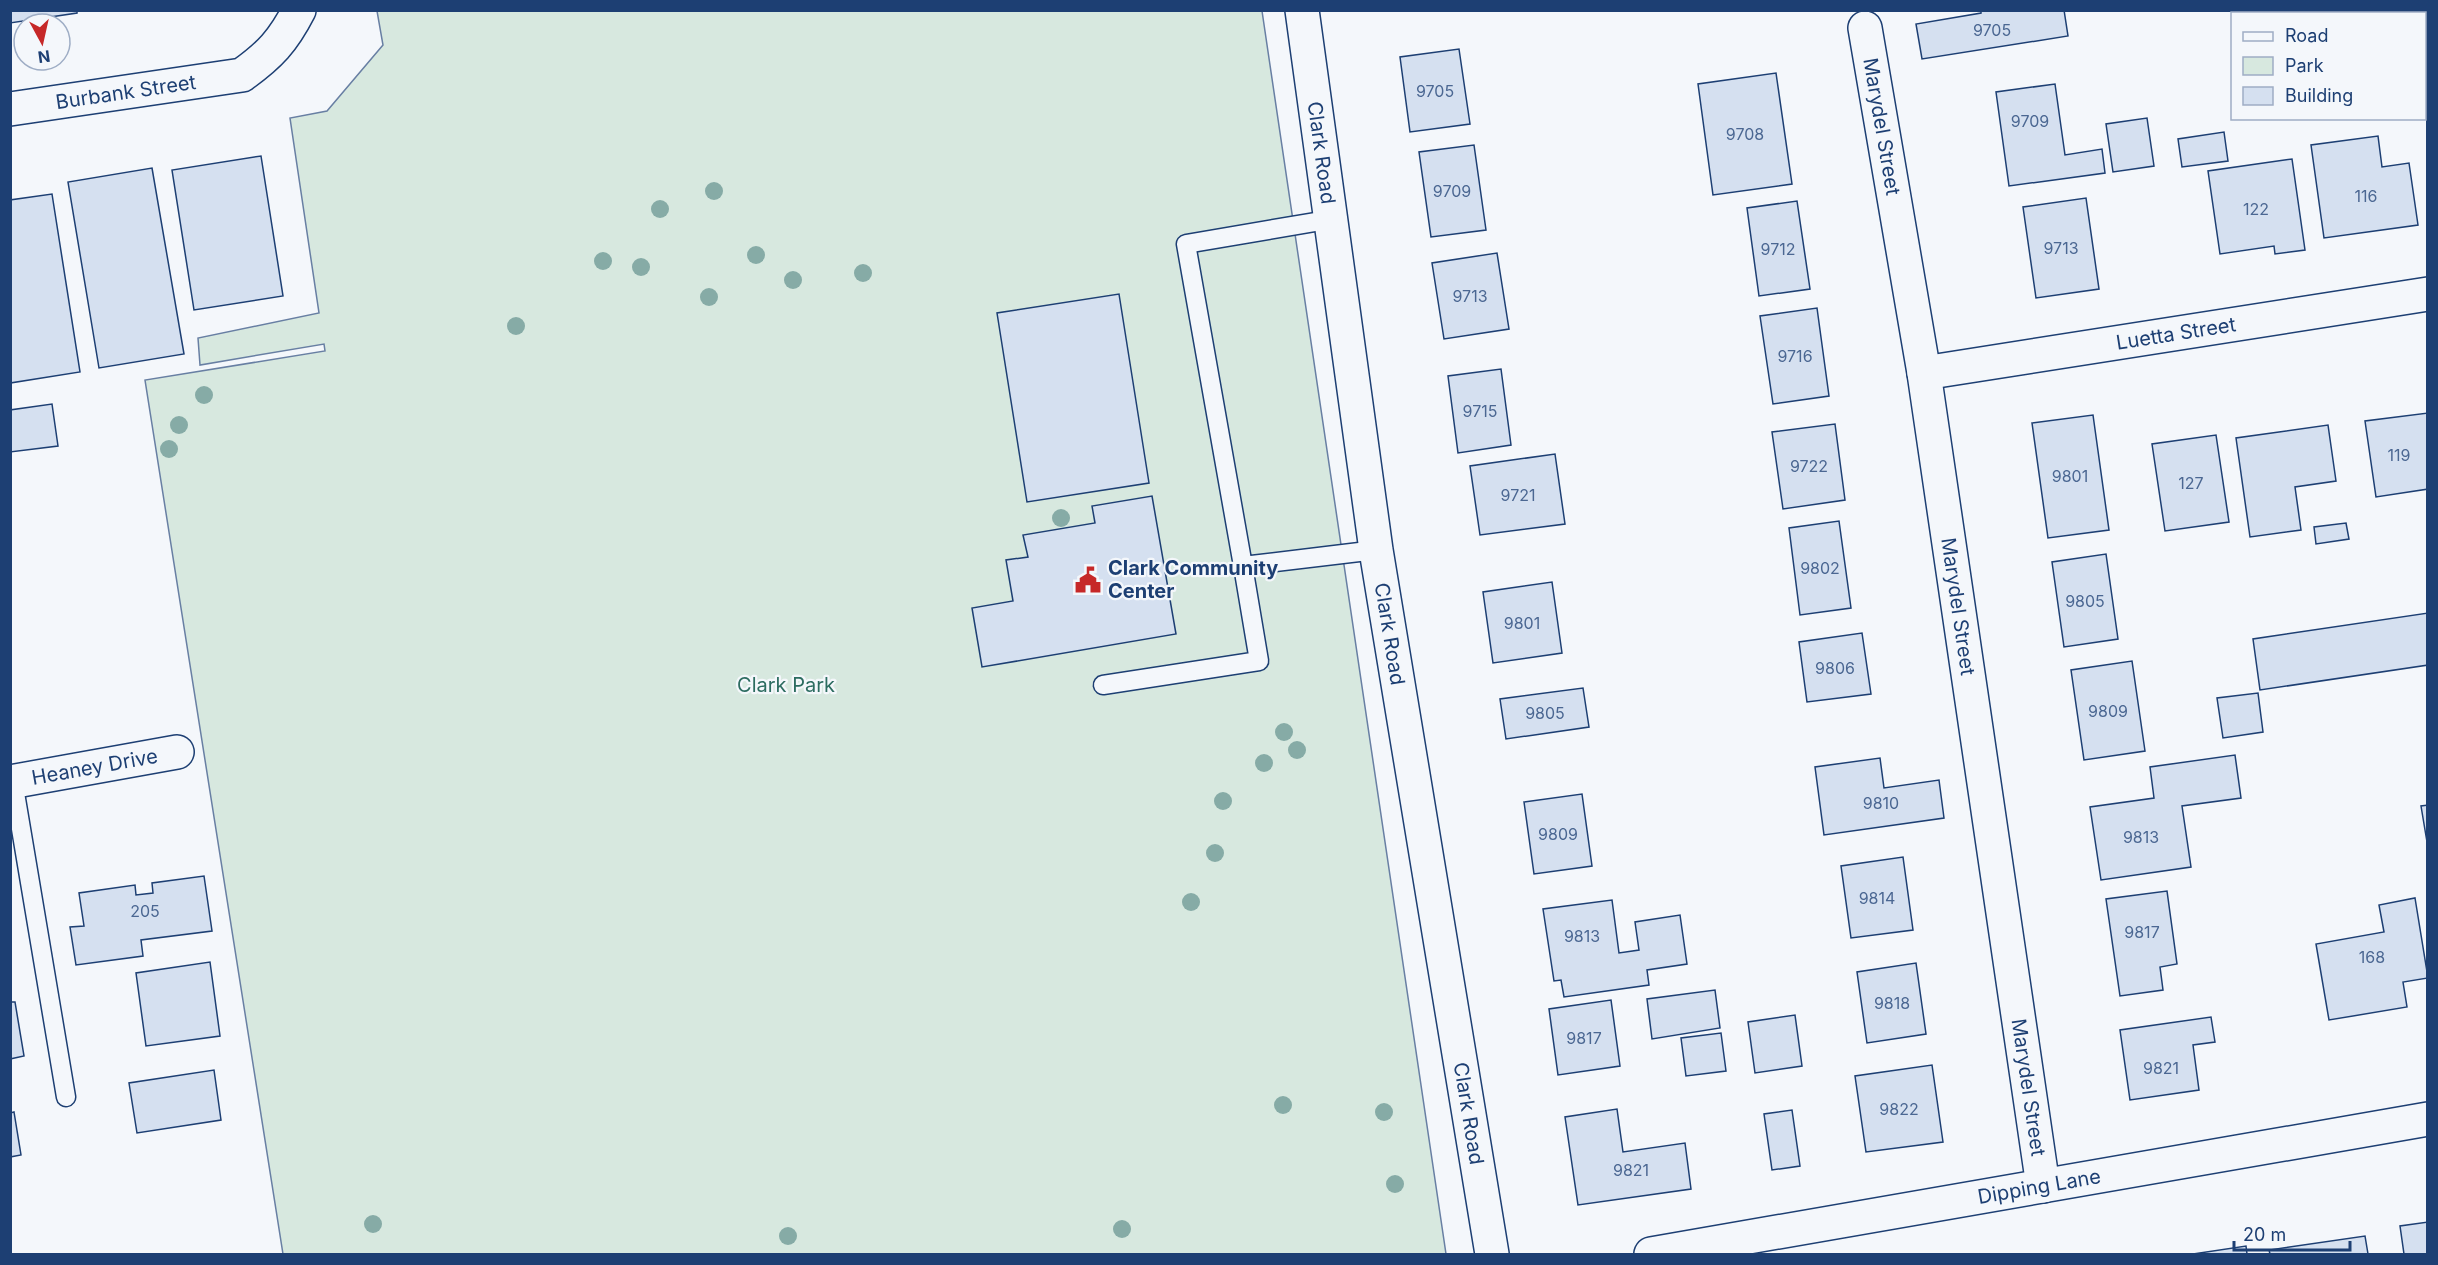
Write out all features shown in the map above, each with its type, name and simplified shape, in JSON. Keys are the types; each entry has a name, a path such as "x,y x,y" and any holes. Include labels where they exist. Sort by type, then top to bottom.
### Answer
{"street":[{"name":"Burbank Street","path":"10,109 242,75 266,58 286,36 299,10"},
{"name":"Clark Road","path":"1302,10 1333,219 1376,550 1492,1254"},
{"name":"Marydel Street","path":"1865,28 1924,372 2043,1186"},
{"name":"Luetta Street","path":"1924,372 2427,294"},
{"name":"Heaney Drive","path":"12,781 177,752"},
{"name":"Dipping Lane","path":"1651,1254 2427,1119"}],"lane":[{"path":"1104,685 1259,661 1186,244 1333,219"},
{"path":"1243,566 1376,550"},
{"path":"12,781 66,1097"}],"green space":[{"name":"Clark Park","path":"377,11 1262,11 1446,1254 283,1254 145,380 325,351 324,344 200,365 198,338 319,313 290,118 327,111 383,45"}],"building":[{"path":"10,10 77,10 77,13 72,14 12,12 12,23 10,23"},
{"path":"1981,10 2064,10 2068,36 1922,59 1916,24 1981,13"},
{"path":"2341,10 2373,10 2364,12 2341,12"},
{"path":"2393,10 2428,10 2428,39 2426,39 2426,12 2394,12"},
{"path":"1459,49 1470,124 1410,132 1400,57"},
{"path":"1776,73 1792,184 1713,195 1698,84"},
{"path":"2055,84 2065,155 2102,149 2105,173 2009,186 1996,92"},
{"path":"2147,118 2154,166 2113,172 2106,124"},
{"path":"2224,132 2228,161 2182,167 2178,139"},
{"path":"2378,136 2382,167 2409,163 2418,225 2324,238 2311,145"},
{"path":"1474,145 1486,230 1431,237 1419,152"},
{"path":"261,156 283,296 194,310 172,170"},
{"path":"2292,159 2305,250 2275,254 2274,246 2220,254 2208,171"},
{"path":"152,168 184,354 99,368 68,182"},
{"path":"52,194 80,372 10,383 10,200"},
{"path":"2086,198 2099,289 2036,298 2023,207"},
{"path":"1797,201 1810,289 1759,296 1747,208"},
{"path":"1497,253 1509,329 1444,339 1432,263"},
{"path":"1119,294 1149,483 1027,502 997,313"},
{"path":"1817,308 1829,396 1773,404 1760,316"},
{"path":"1501,369 1511,445 1458,453 1448,376"},
{"path":"52,404 58,446 10,452 10,410"},
{"path":"2428,413 2428,489 2376,497 2365,421"},
{"path":"2093,415 2109,530 2048,538 2032,423"},
{"path":"1835,424 1845,500 1783,509 1772,432"},
{"path":"2328,425 2336,481 2295,487 2301,530 2250,537 2236,438"},
{"path":"2216,435 2229,522 2165,531 2152,444"},
{"path":"1555,454 1565,524 1480,535 1470,466"},
{"name":"Clark Community Center","path":"1152,496 1176,634 982,667 972,608 1013,601 1006,560 1028,557 1023,535 1095,523 1092,506"},
{"path":"1839,521 1851,608 1800,615 1789,528"},
{"path":"2346,523 2349,539 2316,544 2314,527"},
{"path":"2106,554 2118,639 2064,647 2052,562"},
{"path":"1552,582 1562,653 1493,663 1483,592"},
{"path":"2428,613 2428,665 2260,690 2253,639"},
{"path":"1862,633 1871,694 1807,702 1799,642"},
{"path":"2132,661 2145,751 2084,760 2071,670"},
{"path":"1583,688 1589,727 1506,739 1500,699"},
{"path":"2258,693 2263,732 2223,738 2217,698"},
{"path":"2235,755 2241,798 2182,806 2191,867 2101,880 2090,807 2154,798 2150,767"},
{"path":"1880,758 1884,788 1939,780 1944,818 1824,835 1815,767"},
{"path":"1582,794 1592,866 1534,874 1524,802"},
{"path":"2428,805 2428,848 2421,806"},
{"path":"1903,857 1913,930 1851,938 1841,866"},
{"path":"204,876 212,931 141,940 143,956 76,965 70,927 84,926 79,893 135,885 136,895 153,893 152,883"},
{"path":"2167,891 2177,964 2160,967 2163,990 2120,996 2106,899"},
{"path":"2415,898 2428,978 2403,982 2407,1007 2329,1020 2316,944 2384,932 2379,905"},
{"path":"1612,900 1619,953 1639,950 1635,922 1680,915 1687,964 1647,970 1649,985 1564,997 1561,980 1554,981 1543,909"},
{"path":"210,962 220,1036 146,1046 136,973"},
{"path":"1916,963 1926,1034 1867,1043 1857,972"},
{"path":"1715,990 1720,1028 1652,1039 1647,999"},
{"path":"1611,1000 1620,1066 1558,1075 1549,1009"},
{"path":"10,1002 15,1002 24,1056 10,1059"},
{"path":"1795,1015 1802,1066 1755,1073 1748,1022"},
{"path":"2211,1017 2215,1042 2193,1045 2199,1090 2130,1100 2120,1030"},
{"path":"1721,1033 1726,1071 1686,1076 1681,1038"},
{"path":"1932,1065 1943,1142 1866,1152 1855,1076"},
{"path":"214,1070 221,1120 137,1133 129,1083"},
{"path":"1617,1109 1623,1152 1685,1143 1691,1189 1578,1205 1565,1117"},
{"path":"1792,1110 1800,1166 1772,1170 1764,1114"},
{"path":"14,1112 21,1155 10,1157 10,1113"},
{"path":"2428,1222 2428,1254 2404,1254 2400,1226"},
{"path":"2365,1236 2368,1254 2270,1254 2269,1250"},
{"path":"2246,1246 2247,1254 2193,1254"}],"place":[{"name":"Clark Community Center","path":"1088,580"}]}
